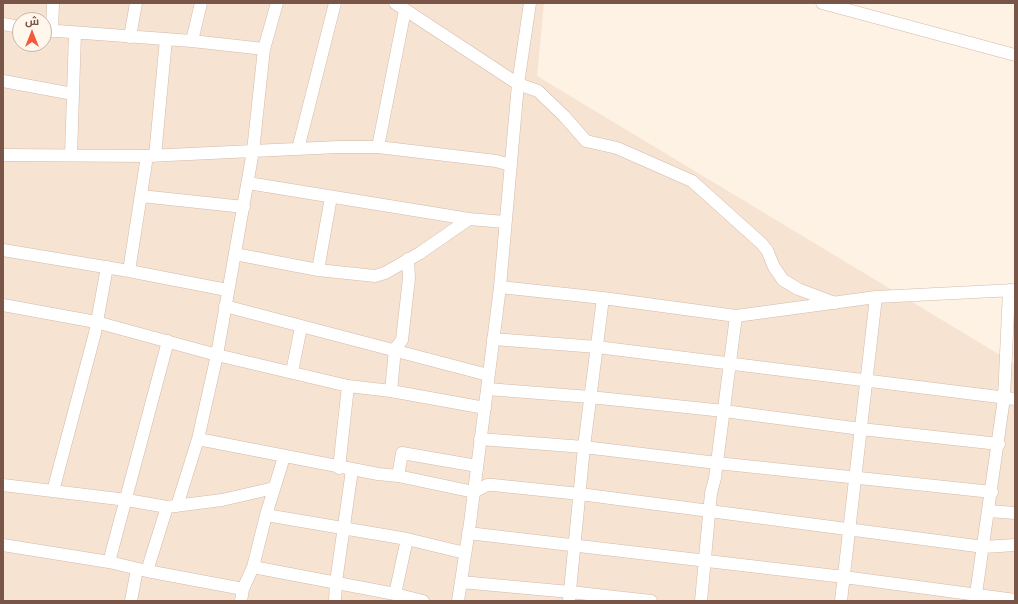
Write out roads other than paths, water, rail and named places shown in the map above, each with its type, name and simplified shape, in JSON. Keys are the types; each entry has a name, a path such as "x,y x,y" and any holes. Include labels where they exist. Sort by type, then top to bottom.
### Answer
{"street":[{"path":"130,37 136,3"},
{"path":"192,41 201,3"},
{"path":"131,601 142,570 172,506 198,439 217,355 227,290 244,208 253,152 264,49 277,3"},
{"path":"298,149 335,3"},
{"path":"395,3 518,84 538,91 564,116 586,141 617,148 692,181 761,243 767,250 774,267 783,280 798,289 835,303"},
{"path":"458,601 474,492 500,287 518,84 530,3"},
{"path":"822,3 1015,55"},
{"path":"378,147 406,10"},
{"path":"52,30 192,41 264,49"},
{"path":"71,155 75,32"},
{"path":"129,271 141,196 151,156 166,39"},
{"path":"3,81 74,94"},
{"path":"3,156 151,156 338,147 378,147 496,161 510,165"},
{"path":"248,183 469,219 505,222"},
{"path":"141,196 244,208"},
{"path":"318,270 331,197"},
{"path":"235,254 318,270 375,276 385,273 420,253 469,219"},
{"path":"3,250 107,267 227,290"},
{"path":"391,391 395,349 402,340 409,278 408,259"},
{"path":"53,491 95,333 107,267"},
{"path":"500,287 603,298 736,316 876,297 1012,290 1010,398 999,444 976,598"},
{"path":"841,601 876,297"},
{"path":"570,596 584,447 603,298"},
{"path":"3,305 96,322 217,355 348,386 391,391 485,408"},
{"path":"225,306 301,327 395,349 488,375"},
{"path":"701,601 711,512 711,493 717,463 736,316"},
{"path":"292,372 301,327"},
{"path":"493,338 597,347 1010,398"},
{"path":"109,562 127,500 168,341"},
{"path":"335,601 343,528 348,386"},
{"path":"487,390 590,397 724,411 861,429 999,444"},
{"path":"198,439 346,469 398,476 474,492 487,485 580,494 711,512 850,528 984,547 1015,545"},
{"path":"480,439 584,447 717,463 992,492"},
{"path":"398,476 402,453 477,466"},
{"path":"3,545 109,562 242,595 253,567 266,515 284,457"},
{"path":"3,485 172,506 222,500 274,488"},
{"path":"989,511 1015,513"},
{"path":"266,515 407,539 465,553"},
{"path":"468,532 575,544 705,562 844,577 976,598 1015,600"},
{"path":"395,594 407,539"},
{"path":"253,567 336,582 423,601"},
{"path":"461,582 570,596 651,601"}]}
